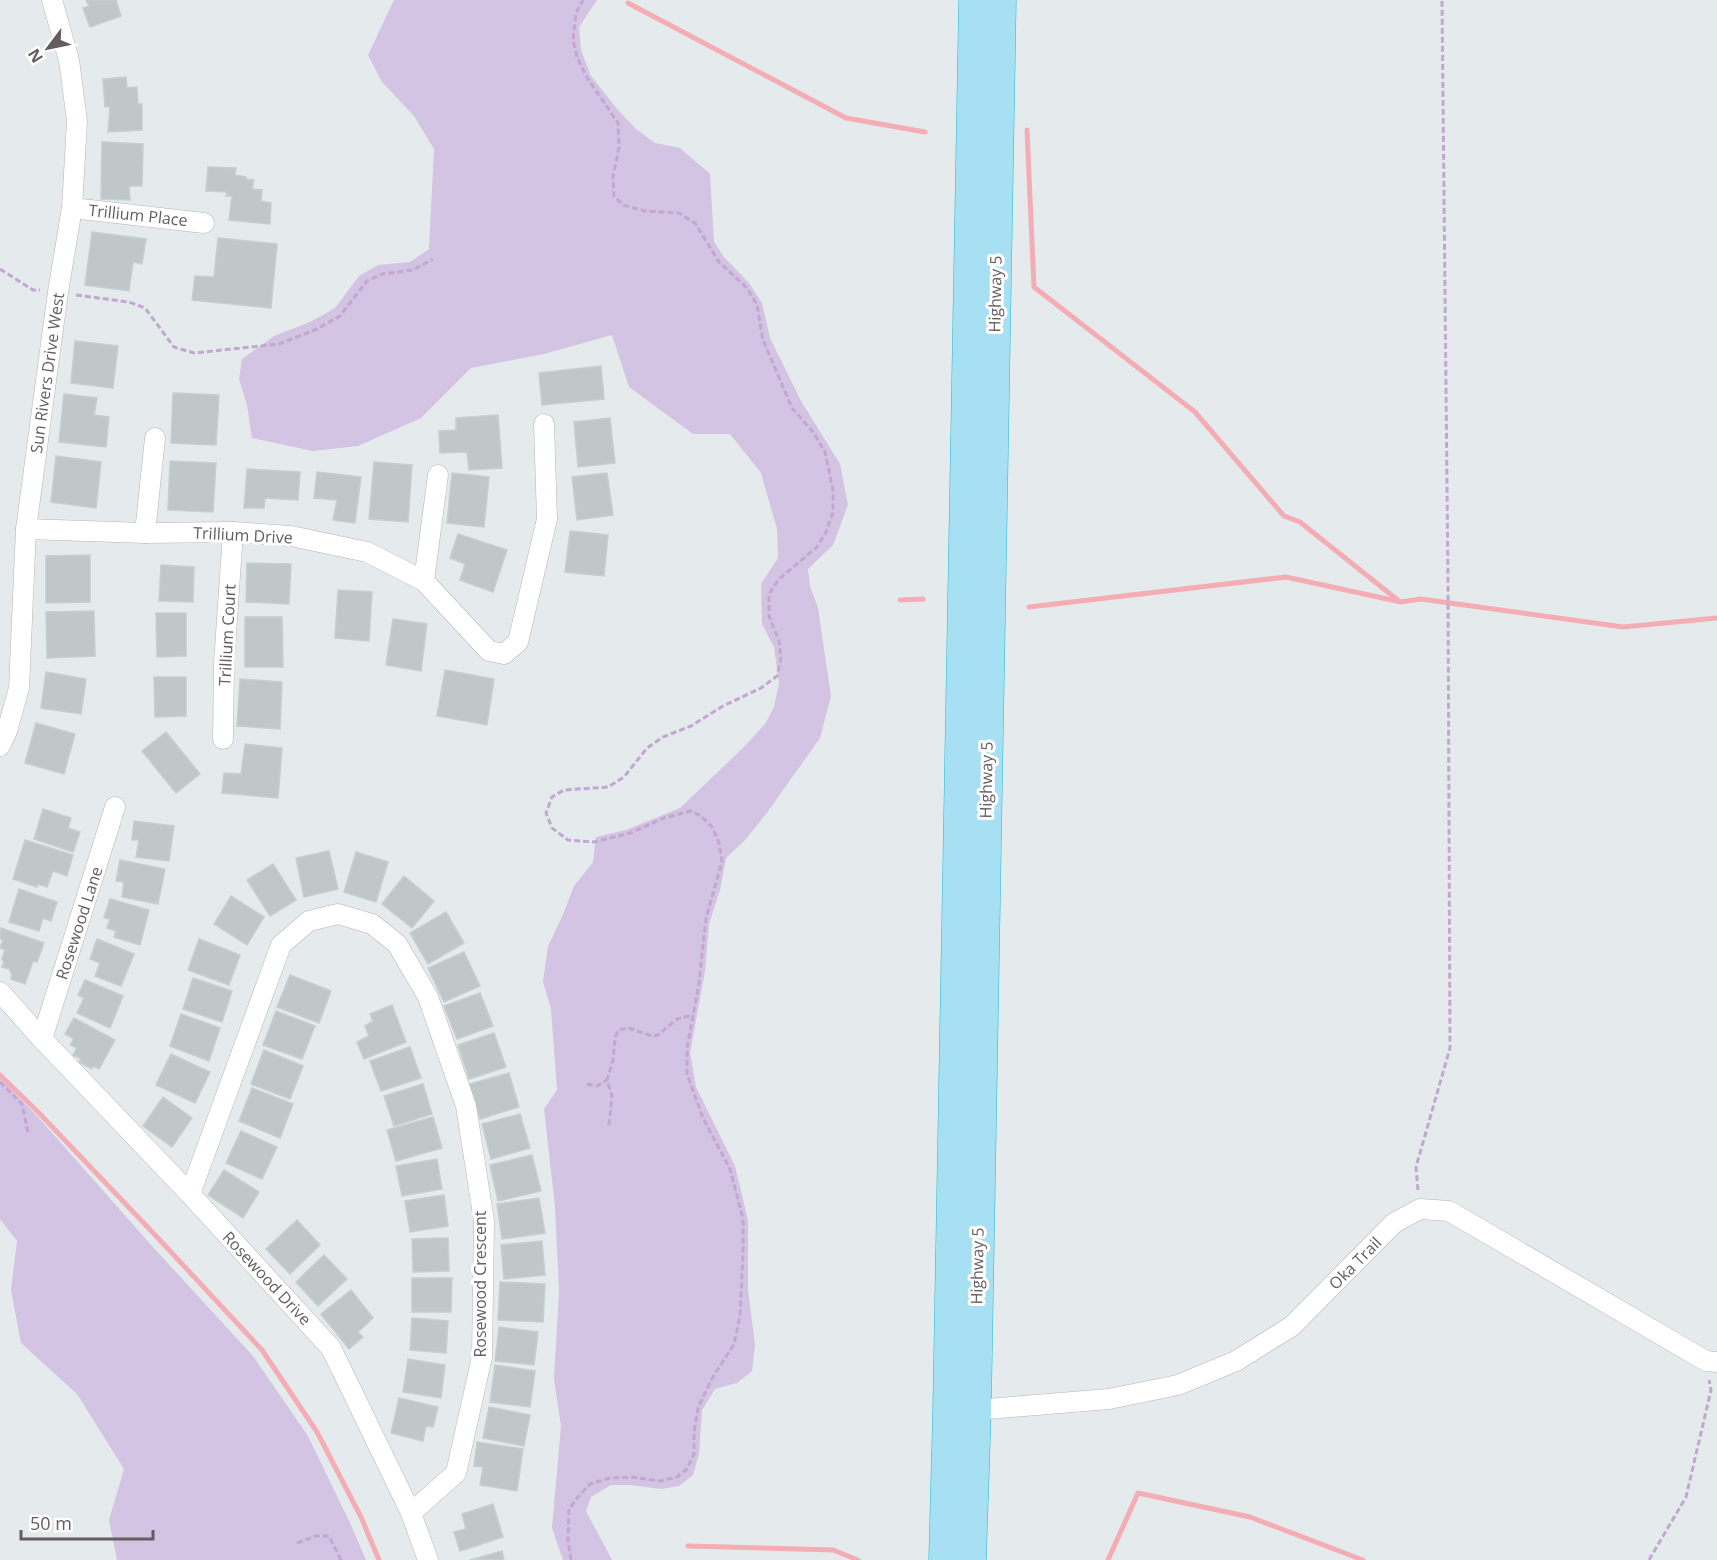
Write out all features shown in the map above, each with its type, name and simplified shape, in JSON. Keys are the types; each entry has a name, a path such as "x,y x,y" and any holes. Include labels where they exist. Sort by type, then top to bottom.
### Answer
{"highway":[{"name":"Highway 5","path":"945,1560 975,0"},
{"name":"Highway 5","path":"970,1560 975,1410 1000,0"}],"street":[{"name":"Sun Rivers Drive West","path":"0,746 7,731 19,688 26,529 58,292 72,208 77,121 69,60 52,0"},
{"name":"Trillium Place","path":"72,208 204,223"},
{"name":"Trillium Drive","path":"26,529 145,533 233,532 291,536 367,552 424,581 489,651 504,654 519,642 547,519 544,424"},
{"path":"145,533 155,438"},
{"path":"424,581 438,475"},
{"name":"Trillium Court","path":"223,739 224,663 233,532"},
{"name":"Rosewood Lane","path":"42,1039 115,807"},
{"name":"Rosewood Crescent","path":"190,1194 281,945 309,921 338,915 372,924 397,944 428,998 466,1106 484,1221 482,1357 456,1473 411,1513"},
{"path":"0,992 42,1039"},
{"name":"Rosewood Drive","path":"42,1039 190,1194 331,1347 411,1513 428,1560"},
{"name":"Oka Trail","path":"975,1410 1109,1399 1178,1385 1236,1361 1292,1326 1394,1223 1420,1209"},
{"path":"1420,1209 1449,1211 1712,1361"}],"path":[{"path":"571,1560 568,1540 569,1509 590,1484 610,1478 631,1477 660,1481 677,1477 687,1469 694,1454 694,1432 698,1408 711,1380 734,1344 740,1316 743,1219 730,1169 703,1118 687,1074 687,1048 699,983 706,918 722,862 712,827 701,816 691,812 664,819 630,833 594,842 568,840 552,828 546,813 552,797 564,790 608,787 624,777 647,748 663,737 691,726 723,706 761,688 777,676 781,658 779,641 770,616 769,594 779,579 817,547 826,532 833,512 833,490 825,452 813,432 792,408 763,340 757,304 747,288 719,262 695,224 679,213 645,210 623,205 614,196 613,177 619,147 618,123 586,76 577,57 573,40 576,13 583,0"},
{"path":"1420,1209 1416,1167 1450,1048 1442,0"},
{"path":"0,269 33,290 129,302 145,308 174,347 194,353 279,344 317,329 340,316 367,281 382,274 413,270 433,259"},
{"path":"609,1125 612,1096 608,1080 614,1060 615,1038 618,1030 628,1028 652,1036 658,1035 677,1018 693,1015"},
{"path":"587,1084 597,1086 608,1080"},
{"path":"0,1082 22,1104 28,1133"},
{"path":"1649,1560 1686,1497 1711,1390 1712,1361"},
{"path":"297,1543 316,1536 329,1536 341,1560"}],"shaded area":[{"path":"394,0 597,0 579,27 581,50 591,76 636,129 655,143 680,148 710,174 714,242 724,257 749,283 762,303 770,338 801,401 840,464 848,505 833,545 808,569 810,586 818,608 831,696 820,738 766,814 746,839 726,858 720,890 709,924 705,971 690,1053 696,1087 735,1166 748,1220 748,1289 755,1345 752,1371 737,1383 715,1389 702,1410 699,1454 693,1475 679,1486 661,1489 611,1485 591,1497 586,1511 612,1560 563,1560 552,1528 561,1426 554,1379 559,1291 555,1207 544,1109 557,1090 551,1009 543,982 548,946 574,886 593,862 596,837 626,830 680,808 765,724 774,707 779,683 774,647 762,624 761,584 778,558 777,529 761,473 730,434 693,434 629,387 612,335 544,354 471,368 421,418 358,446 313,451 252,438 247,405 239,379 242,359 274,336 310,322 335,308 359,276 378,265 410,262 429,249 434,149 414,116 382,82 368,55"},
{"path":"0,1078 38,1117 253,1356 308,1436 366,1560 117,1560 109,1520 124,1469 77,1394 21,1343 11,1290 17,1241 0,1219"}],"building":[{"path":"86,0 116,0 121,16 90,27 83,8 89,6"},
{"path":"126,77 127,88 137,87 138,104 142,104 142,130 108,132 110,106 105,107 103,79"},
{"path":"102,142 143,144 142,186 129,186 130,200 101,199"},
{"path":"208,167 236,168 235,175 254,180 252,189 262,190 261,201 271,203 270,224 229,220 232,196 226,196 227,192 206,191"},
{"path":"92,232 146,239 142,264 133,262 129,291 85,285"},
{"path":"218,238 277,244 271,308 192,300 195,276 214,277"},
{"path":"75,341 118,346 113,388 71,383"},
{"path":"601,366 604,399 542,405 539,373"},
{"path":"173,393 219,395 216,445 171,443"},
{"path":"64,394 97,398 94,415 109,417 106,447 59,442"},
{"path":"498,415 502,468 469,470 467,452 440,453 439,431 456,430 456,418"},
{"path":"610,418 615,463 578,467 574,422"},
{"path":"56,456 101,462 96,508 51,502"},
{"path":"170,461 216,463 213,512 168,510"},
{"path":"374,462 412,465 408,522 369,519"},
{"path":"247,469 300,472 298,500 265,498 264,508 244,508"},
{"path":"317,472 361,477 355,523 333,520 337,500 314,498"},
{"path":"452,473 489,477 484,527 447,523"},
{"path":"607,473 613,515 577,520 572,477"},
{"path":"570,531 608,535 604,576 565,572"},
{"path":"458,534 507,550 493,592 460,580 465,564 450,558"},
{"path":"90,555 90,602 46,603 46,556"},
{"path":"247,563 291,564 289,604 246,602"},
{"path":"161,565 194,567 193,602 159,601"},
{"path":"338,590 372,592 369,641 335,638"},
{"path":"94,611 95,656 47,658 46,612"},
{"path":"156,613 186,613 186,656 157,657"},
{"path":"245,617 282,617 283,667 245,667"},
{"path":"393,619 427,624 421,671 386,665"},
{"path":"445,670 494,679 487,725 437,716"},
{"path":"46,672 86,679 81,714 41,708"},
{"path":"154,677 186,677 186,716 155,717"},
{"path":"240,679 282,682 280,729 237,726"},
{"path":"36,723 75,734 64,774 25,763"},
{"path":"166,732 200,774 176,793 142,751"},
{"path":"245,744 282,748 278,798 222,793 224,773 241,774"},
{"path":"43,809 71,818 68,828 80,832 73,852 34,839"},
{"path":"134,821 174,826 169,861 136,857 139,840 132,840"},
{"path":"25,840 73,855 67,876 53,871 47,887 38,884 37,887 13,879"},
{"path":"329,851 338,889 304,897 296,858"},
{"path":"356,852 388,862 376,902 344,892"},
{"path":"120,860 165,869 158,904 122,897 124,882 116,881"},
{"path":"273,864 296,900 270,916 247,880"},
{"path":"404,876 434,901 412,928 382,904"},
{"path":"19,889 57,902 51,921 43,918 39,931 9,922"},
{"path":"231,896 264,917 247,945 214,924"},
{"path":"110,899 149,910 140,945 114,937 116,931 107,928 110,919 104,918"},
{"path":"446,912 464,943 428,964 410,933"},
{"path":"1,928 44,943 37,962 33,961 25,984 11,979 12,974 9,969 2,967 5,950 0,948 3,940 0,939"},
{"path":"97,939 134,954 121,986 95,976 100,963 90,959"},
{"path":"199,939 240,955 229,985 188,970"},
{"path":"464,952 480,986 444,1002 428,968"},
{"path":"290,975 331,991 319,1023 277,1007"},
{"path":"193,978 232,991 222,1022 183,1009"},
{"path":"85,980 123,996 110,1028 77,1013 84,998 78,995"},
{"path":"480,993 493,1026 457,1039 444,1006"},
{"path":"392,1005 406,1042 364,1059 357,1042 369,1036 365,1026 373,1021 370,1014"},
{"path":"276,1011 315,1026 302,1059 263,1045"},
{"path":"181,1014 220,1028 209,1061 170,1046"},
{"path":"74,1018 115,1040 99,1069 93,1066 92,1069 79,1062 81,1059 73,1055 77,1048 70,1045 74,1039 65,1034"},
{"path":"494,1033 506,1067 469,1079 458,1045"},
{"path":"410,1047 421,1078 381,1091 370,1061"},
{"path":"264,1050 303,1066 290,1099 251,1084"},
{"path":"171,1054 210,1072 195,1103 156,1085"},
{"path":"509,1073 519,1107 480,1119 470,1084"},
{"path":"423,1084 432,1114 394,1126 384,1096"},
{"path":"252,1088 293,1104 280,1138 239,1121"},
{"path":"163,1097 192,1118 172,1147 143,1126"},
{"path":"520,1114 530,1148 491,1159 482,1124"},
{"path":"433,1117 442,1148 396,1161 387,1130"},
{"path":"241,1131 277,1147 262,1179 226,1163"},
{"path":"532,1155 541,1191 498,1201 490,1165"},
{"path":"437,1159 442,1189 402,1196 396,1166"},
{"path":"224,1170 259,1192 243,1218 208,1195"},
{"path":"444,1195 448,1226 410,1232 405,1201"},
{"path":"539,1198 545,1233 502,1239 497,1204"},
{"path":"297,1220 320,1245 290,1274 266,1249"},
{"path":"448,1238 449,1271 413,1272 412,1239"},
{"path":"542,1241 545,1275 504,1279 501,1245"},
{"path":"324,1255 347,1279 318,1306 296,1282"},
{"path":"412,1278 452,1278 451,1312 412,1312"},
{"path":"500,1282 545,1284 543,1322 498,1320"},
{"path":"351,1290 373,1318 358,1332 363,1337 349,1349 321,1314"},
{"path":"412,1318 448,1321 446,1353 410,1350"},
{"path":"499,1327 538,1332 534,1365 495,1361"},
{"path":"408,1359 445,1365 441,1398 403,1392"},
{"path":"495,1365 535,1371 530,1407 490,1402"},
{"path":"399,1398 438,1407 433,1427 426,1426 423,1441 391,1433"},
{"path":"489,1407 530,1415 524,1446 483,1438"},
{"path":"477,1442 523,1449 517,1491 480,1485 483,1467 474,1466"},
{"path":"493,1504 503,1537 460,1551 454,1532 466,1529 462,1514"},
{"path":"502,1551 504,1560 470,1560"}],"waterway":[{"path":"628,3 846,118 925,132"},
{"path":"1027,130 1034,287 1195,412 1284,516 1300,522 1399,601"},
{"path":"1029,607 1286,577 1401,602 1421,599 1623,627 1717,618"},
{"path":"900,600 923,599"},
{"path":"0,1075 39,1113 262,1350 317,1432 361,1517 379,1560"},
{"path":"1108,1560 1138,1493 1250,1517 1363,1560"},
{"path":"688,1546 833,1550 858,1560"}]}
